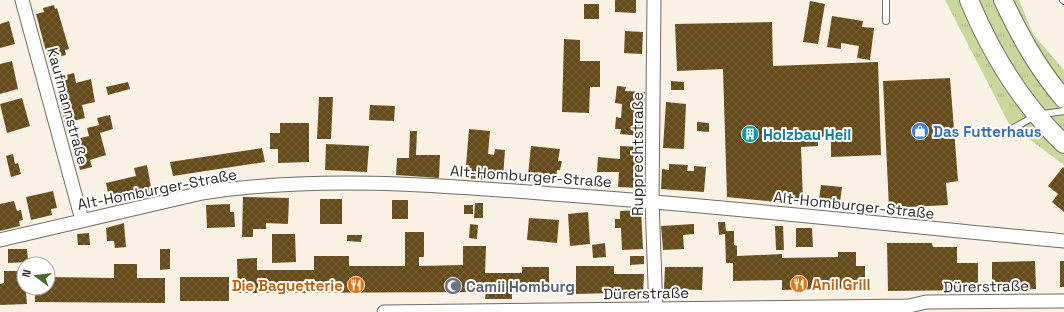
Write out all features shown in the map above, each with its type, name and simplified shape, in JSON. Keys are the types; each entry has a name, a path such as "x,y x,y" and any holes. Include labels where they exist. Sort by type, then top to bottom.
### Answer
{"main road":[{"path":"969,0 994,53 1015,86 1037,115 1064,144"},
{"path":"1003,0 1023,42 1041,70 1064,99"}],"street":[{"name":"Kaufmannstraße","path":"22,0 82,220"},
{"name":"Rupprechtstraße","path":"654,0 652,201 656,310"},
{"name":"Alt-Homburger-Straße","path":"0,240 82,220 224,190 310,184 445,186 652,201 1064,241"},
{"name":"Dürerstraße","path":"384,312 784,310 909,306 926,302 1064,301"},
{"name":"Dürerstraße","path":"909,306 923,312"}],"lane":[{"path":"886,0 886,21"},
{"path":"1010,130 1037,115 1064,111"}],"green space":[{"path":"945,0 1019,0 1033,34 1064,70 1064,165 1009,124"}],"building":[{"path":"615,0 636,0 636,13 615,12"},
{"path":"810,1 825,4 818,44 803,42"},
{"path":"584,4 599,4 599,19 584,19"},
{"path":"54,5 55,9 57,8 69,49 65,50 66,55 54,58 53,53 47,55 36,14 44,12 43,8"},
{"path":"832,16 863,21 862,27 874,28 870,60 857,58 859,46 841,43 841,49 827,47"},
{"path":"9,21 15,44 0,48 0,24"},
{"path":"772,22 773,66 878,62 881,155 831,157 831,136 818,137 818,146 801,147 803,201 777,202 727,197 723,69 677,71 675,24"},
{"path":"625,31 643,32 642,54 624,53"},
{"path":"564,39 580,40 580,61 600,61 600,87 590,87 589,113 562,112"},
{"path":"12,61 18,89 0,94 0,64"},
{"path":"74,73 76,83 91,79 95,102 82,105 85,118 65,123 54,78"},
{"name":"Das Futterhaus","path":"950,78 958,181 946,183 948,205 889,208 883,81"},
{"path":"671,81 684,82 684,90 671,90"},
{"path":"128,82 130,89 108,95 106,87"},
{"path":"617,86 626,87 625,91 645,92 642,136 620,134 621,129 615,129 616,117 621,118 622,104 615,103"},
{"path":"319,97 333,97 331,139 317,139"},
{"path":"22,98 30,126 7,133 0,104"},
{"path":"666,102 686,104 684,149 663,148"},
{"path":"370,105 395,106 394,121 369,120"},
{"path":"110,115 113,129 100,133 106,155 90,160 92,167 80,170 72,140 89,136 87,128 99,125 97,118"},
{"path":"697,122 709,123 709,132 697,131"},
{"path":"280,123 309,123 309,162 278,163 278,149 270,149 270,133 280,133"},
{"path":"469,129 490,131 488,154 494,155 495,149 505,150 503,177 493,176 492,180 465,178"},
{"path":"410,131 417,131 416,155 440,155 439,178 396,175 397,158 409,158"},
{"path":"326,144 369,146 367,172 325,170"},
{"path":"531,146 560,149 558,161 562,161 560,170 557,170 556,178 528,175"},
{"path":"620,146 642,147 640,188 618,187 619,172 597,172 598,157 620,159"},
{"path":"262,148 265,162 173,176 170,162"},
{"path":"13,154 15,164 18,163 21,174 11,177 6,156"},
{"path":"669,164 688,165 687,171 694,171 694,166 706,167 704,192 661,189 662,169 669,170"},
{"path":"147,165 152,193 110,202 106,183 136,176 134,168"},
{"path":"1063,167 1064,212 1052,202 1058,194 1048,186"},
{"path":"821,185 842,187 839,209 818,207"},
{"path":"53,191 57,208 51,209 52,215 31,220 26,197"},
{"path":"243,197 289,198 288,224 266,223 266,229 253,229 253,237 242,237"},
{"path":"320,199 342,199 342,224 320,224"},
{"path":"392,200 408,200 408,219 392,219"},
{"path":"14,201 17,211 21,210 23,220 19,221 20,226 0,231 0,204"},
{"path":"475,203 483,203 483,218 474,218"},
{"path":"230,204 230,212 234,212 235,227 207,228 206,205"},
{"path":"464,205 473,205 473,214 464,214"},
{"path":"641,210 643,249 622,250 621,228 615,228 615,219 620,219 620,211"},
{"path":"588,212 590,244 570,246 568,214"},
{"path":"529,218 559,220 557,243 527,240"},
{"path":"718,222 725,222 726,231 734,231 734,245 737,246 737,256 782,254 782,258 838,257 838,252 856,252 856,266 865,266 865,288 782,290 782,280 733,281 733,263 726,263 725,234 719,235"},
{"path":"124,223 126,247 115,248 114,241 107,241 106,228"},
{"path":"470,224 478,225 477,239 469,238"},
{"path":"694,224 694,234 683,235 684,249 663,250 661,226"},
{"path":"775,226 783,226 784,250 776,250"},
{"path":"796,228 812,228 813,247 796,247"},
{"path":"405,232 424,232 424,257 419,257 419,266 463,265 463,246 486,246 485,273 522,273 522,267 549,267 549,291 512,291 512,299 485,299 486,292 238,293 237,259 257,258 257,270 314,270 314,256 349,256 349,266 405,266"},
{"path":"89,233 90,245 78,245 77,234"},
{"path":"272,234 295,234 296,262 272,263"},
{"path":"347,235 362,235 361,242 347,241"},
{"path":"605,243 606,257 593,258 592,245"},
{"path":"887,243 932,243 933,247 957,247 957,263 978,263 978,290 888,291"},
{"path":"8,249 27,249 28,256 16,256 16,263 8,263"},
{"path":"160,249 170,249 170,269 160,270"},
{"path":"630,256 644,256 644,264 630,265"},
{"path":"1035,261 1036,289 992,290 992,262"},
{"path":"1060,261 1064,261 1064,287 1060,287"},
{"path":"114,264 137,264 137,278 165,278 165,303 35,302 35,296 56,296 56,277 114,278"},
{"path":"576,266 614,266 614,274 644,274 643,293 632,293 631,298 614,298 614,293 576,294"},
{"path":"665,267 703,267 702,290 664,289"},
{"path":"4,271 16,271 16,296 26,296 27,304 0,305 0,284 4,283"},
{"path":"180,277 229,277 229,301 180,301"}],"place":[{"name":"Das Futterhaus","path":"920,131"},
{"name":"Holzbau Heil","path":"750,134"},
{"name":"Anil Grill","path":"799,284"},
{"name":"Die Baguetterie","path":"356,285"},
{"name":"Camii Homburg","path":"453,286"}]}
